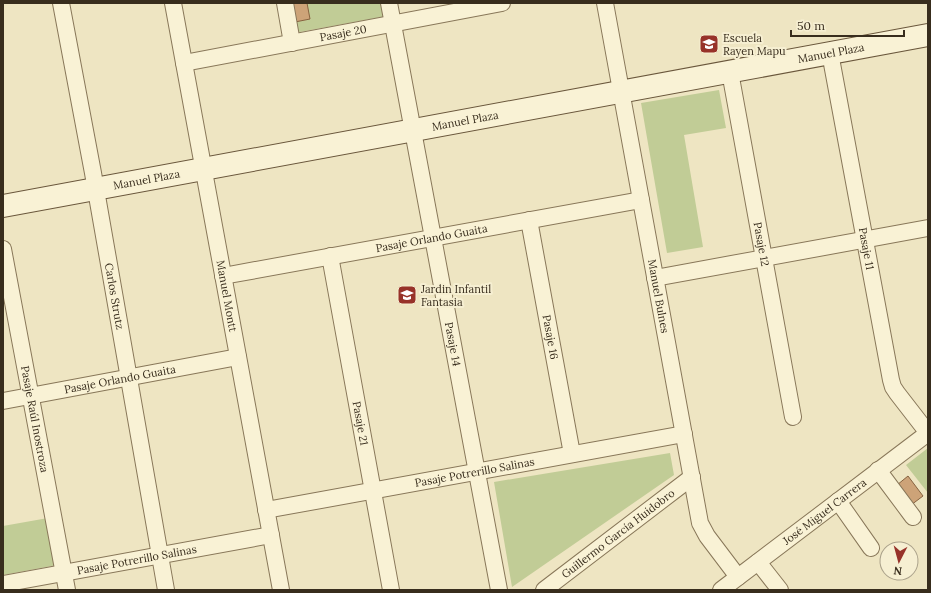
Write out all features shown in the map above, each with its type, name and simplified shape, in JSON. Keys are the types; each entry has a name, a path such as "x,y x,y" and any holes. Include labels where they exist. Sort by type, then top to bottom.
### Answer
{"street":[{"name":"Carlos Strutz","path":"61,3 166,590"},
{"name":"Manuel Montt","path":"173,3 281,590"},
{"path":"285,3 292,43"},
{"name":"Pasaje 14","path":"389,3 499,590"},
{"name":"Manuel Bulnes","path":"605,3 700,523 702,529 738,577"},
{"name":"Pasaje 20","path":"184,63 494,4"},
{"name":"Manuel Plaza","path":"3,206 928,36"},
{"name":"Pasaje 11","path":"830,53 891,380 897,393 928,433"},
{"name":"Pasaje 12","path":"730,72 793,417"},
{"name":"Pasaje Orlando Guaita","path":"223,276 641,200"},
{"name":"Pasaje 16","path":"529,220 572,454"},
{"path":"655,278 928,228"},
{"name":"Pasaje Raúl Inostroza","path":"3,249 67,590"},
{"name":"Pasaje 21","path":"330,256 391,590"},
{"name":"Pasaje Orlando Guaita","path":"3,400 238,357"},
{"name":"José Miguel Carrera","path":"721,590 928,433"},
{"name":"Pasaje Potrerillo Salinas","path":"266,510 684,434"},
{"path":"878,470 913,518"},
{"name":"Guillermo García Huidobro","path":"544,590 692,477"},
{"path":"838,501 871,548"},
{"name":"Pasaje Potrerillo Salinas","path":"3,584 271,535"},
{"path":"758,562 780,590"}],"green space":[{"path":"288,3 384,3 387,16 294,33"},
{"path":"719,90 726,128 684,135 703,247 667,253 641,103"},
{"path":"928,448 928,493 906,465"},
{"path":"670,453 674,475 512,587 494,482"},
{"path":"48,518 57,565 3,575 3,526"}],"building":[{"path":"292,3 307,3 310,19 295,22"},
{"path":"908,476 923,496 911,505 897,485"}],"place":[{"name":"Escuela Rayen Mapu","path":"709,44"},
{"name":"Jardin Infantil Fantasia","path":"407,295"}]}
